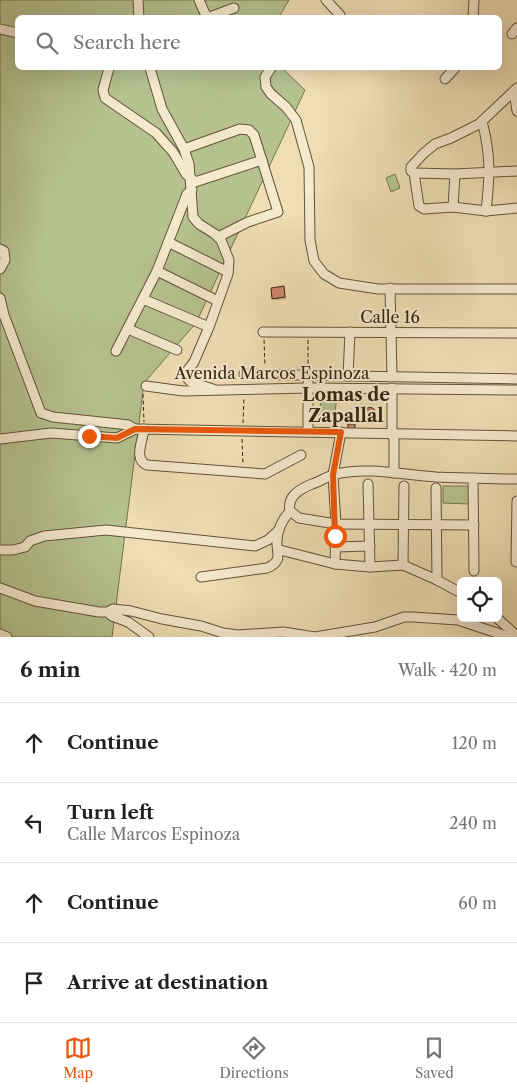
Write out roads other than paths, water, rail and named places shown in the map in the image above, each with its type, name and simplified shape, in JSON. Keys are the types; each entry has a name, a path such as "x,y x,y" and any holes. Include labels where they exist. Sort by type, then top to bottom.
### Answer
{"street":[{"path":"138,0 139,15"},
{"path":"199,0 206,15"},
{"path":"326,0 340,15"},
{"path":"473,15 474,0"},
{"path":"213,15 234,8"},
{"path":"0,29 15,32"},
{"path":"108,70 103,90 106,98 125,110 162,139 173,152 192,184"},
{"path":"151,70 162,109 184,149 189,164 193,217 199,224 218,237 224,244 228,256 228,272 209,328 194,362 187,371 191,382 213,390"},
{"path":"270,70 265,77 266,87 296,120 309,167 310,240 314,261 324,274 339,282 378,289 517,290"},
{"path":"445,78 453,70"},
{"path":"515,89 517,111"},
{"path":"515,89 482,121 463,133 435,144 411,167 411,171 414,173 419,206 424,209 453,207 486,210 517,208"},
{"path":"482,121 489,146 490,173 486,210"},
{"path":"184,149 240,129 246,129 254,136 278,212 248,222 218,237"},
{"path":"116,351 157,271 192,184 262,160"},
{"path":"414,173 455,174 517,171"},
{"path":"453,207 455,174"},
{"path":"168,242 228,272"},
{"path":"0,249 4,251 4,260 0,269"},
{"path":"157,271 218,301"},
{"path":"390,288 392,377"},
{"path":"0,298 4,315 41,413 46,416 128,425 139,429 517,436"},
{"path":"143,299 209,328"},
{"path":"128,329 176,350"},
{"name":"Calle 16","path":"263,332 517,333"},
{"path":"348,376 350,332"},
{"name":"Avenida Marcos Espinoza","path":"244,374 517,379"},
{"path":"308,375 308,432"},
{"name":"Avenida Marcos Espinoza","path":"146,386 183,391 244,388 517,390"},
{"path":"392,388 394,473"},
{"path":"0,439 51,433 117,438 139,429"},
{"path":"139,429 139,457 144,464 265,474 301,455"},
{"path":"335,564 336,524 333,475 341,432"},
{"path":"474,525 336,524 299,518 290,511 289,507 291,500 297,492 333,475 368,472 517,479"},
{"path":"473,478 474,571"},
{"path":"368,484 370,567"},
{"path":"403,565 404,486"},
{"path":"436,488 437,580"},
{"path":"516,562 517,501"},
{"path":"201,577 272,566 276,562 280,550 276,542 279,530 283,518 290,511"},
{"path":"0,550 13,550 25,547 30,541 44,536 106,530 255,546 262,544 279,530"},
{"path":"335,547 370,546"},
{"path":"280,550 335,564 370,567 403,565 457,591"},
{"path":"0,588 35,601 99,612 108,612 113,609 131,611 201,626 223,633 252,635 283,632 315,637 374,627 404,617 413,617 458,620 509,637"},
{"path":"108,612 112,616 128,622 148,637"},
{"path":"501,622 517,637"},
{"path":"0,634 7,637"}],"district":[{"name":"Lomas de Zapallal","path":"346,405"}]}
